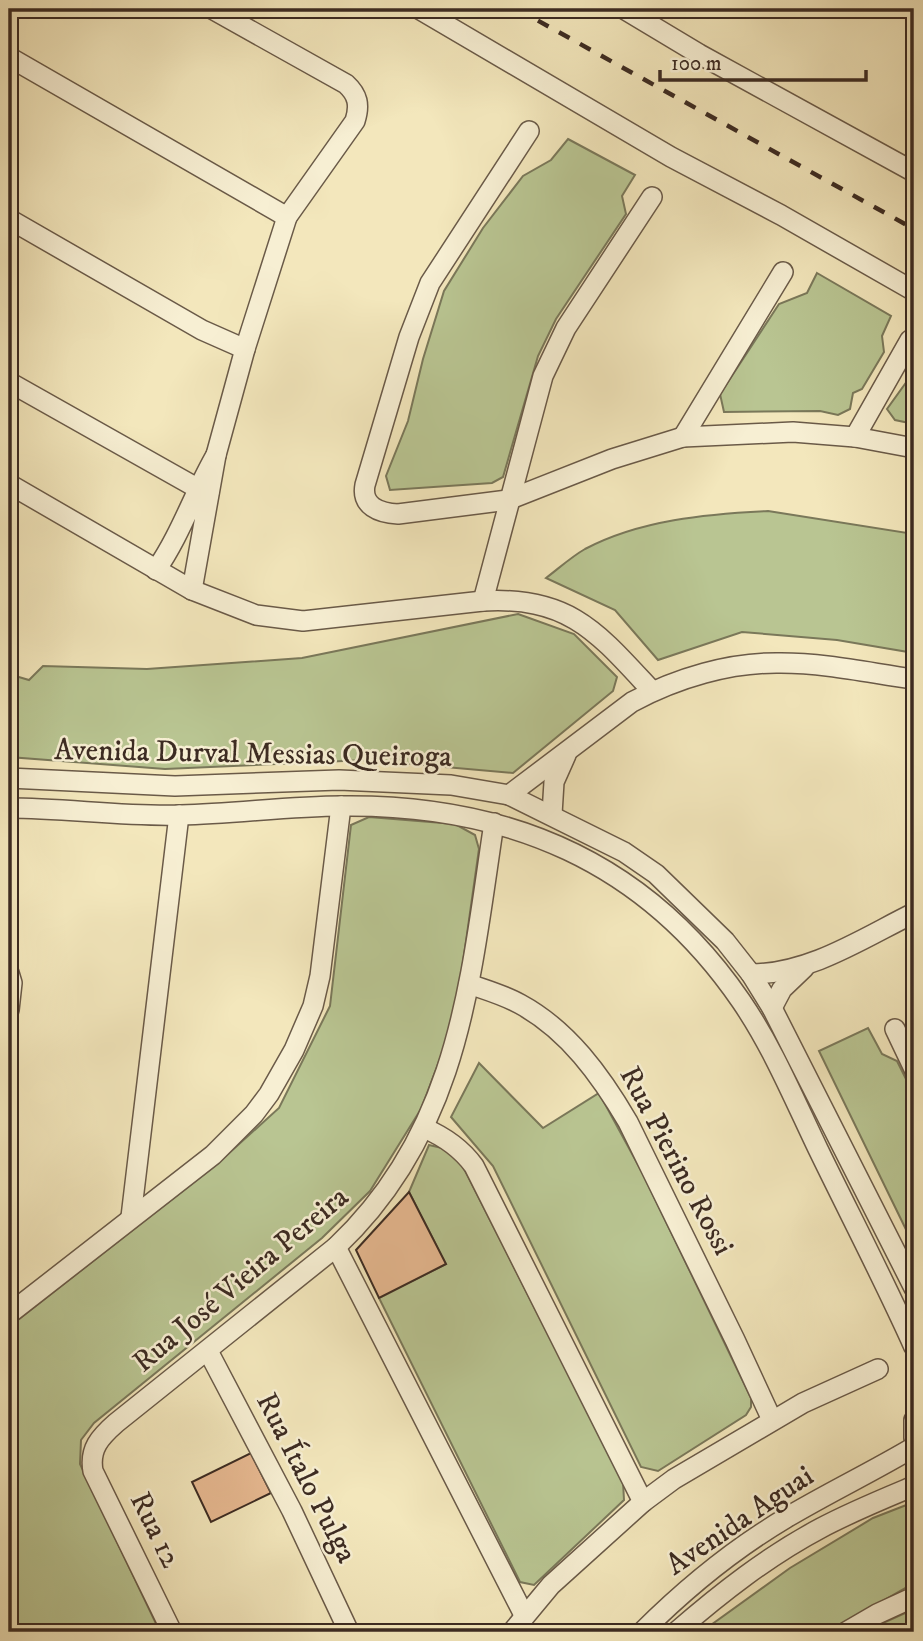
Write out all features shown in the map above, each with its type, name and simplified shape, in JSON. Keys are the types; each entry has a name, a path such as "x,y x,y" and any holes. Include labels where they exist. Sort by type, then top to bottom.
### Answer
{"street":[{"path":"156,570 204,490 287,217 355,121 358,112 356,97 346,84 212,9"},
{"path":"419,9 671,157 781,215 914,291"},
{"path":"624,9 699,54 914,172"},
{"path":"9,57 287,217"},
{"path":"528,131 440,265 425,295 409,337 365,485 365,500 371,506 384,513 398,514 508,500 612,459 683,438 775,432 855,437 914,448"},
{"path":"483,601 543,376 566,328 652,197"},
{"path":"9,219 202,330 245,349"},
{"path":"683,438 783,272"},
{"path":"855,437 910,340"},
{"path":"9,382 204,490"},
{"path":"9,484 192,590 239,610 273,619 325,620 483,601 524,601 565,612 587,627 614,649 652,691"},
{"path":"192,590 204,490"},
{"path":"509,795 632,702 652,691 718,670 742,665 781,663 914,679"},
{"path":"552,814 554,782 568,751"},
{"name":"Avenida Durval Messias Queiroga","path":"9,778 175,786 339,780 451,785 509,795 624,852 656,874 725,941 751,974 772,1008 914,1288"},
{"path":"9,1314 213,1155 241,1128 269,1094 295,1050 313,1006 320,976 341,806"},
{"name":"Avenida Durval Messias Queiroga","path":"9,808 179,815 341,806 445,814 494,823 538,836 598,866 634,889 670,918 702,951 742,1002 771,1054 914,1347"},
{"path":"131,1217 179,815"},
{"name":"Rua José Vieira Pereira","path":"93,1452 102,1435 336,1247 367,1216 390,1187 424,1128 453,1054 469,984 494,823"},
{"path":"751,974 777,973 807,965 914,913"},
{"path":"772,1008 782,989 807,965"},
{"path":"9,973 12,983 9,1010"},
{"name":"Rua Pierino Rossi","path":"469,984 507,998 540,1017 586,1059 608,1089 628,1122 736,1340 772,1420"},
{"path":"895,1029 914,1069"},
{"path":"424,1128 442,1135 463,1151 474,1166 643,1502"},
{"path":"336,1247 524,1615"},
{"name":"Rua Ítalo Pulga","path":"208,1351 292,1511 349,1632"},
{"path":"512,1632 551,1585 643,1502 674,1479 803,1403 878,1369"},
{"path":"914,1420 914,1438"},
{"name":"Avenida Aguai","path":"642,1632 670,1604 735,1552 786,1518 914,1447"},
{"name":"Rua 12","path":"93,1452 93,1471 172,1632"},
{"name":"Avenida Aguai","path":"676,1632 722,1592 785,1549 821,1528 914,1486"},
{"path":"846,1632 914,1597"}],"green space":[{"path":"568,139 635,175 622,196 626,214 556,319 538,356 503,477 492,483 390,490 386,476 408,421 444,291 483,228 523,176 551,160"},
{"path":"817,273 891,316 882,336 884,352 862,389 853,393 850,409 838,415 820,411 724,412 720,394 779,304 807,293"},
{"path":"914,375 914,424 895,420 887,409"},
{"path":"768,511 914,534 914,653 837,640 742,632 658,660 615,610 546,578 585,549 628,531 674,520"},
{"path":"518,614 574,634 617,677 613,691 513,773 366,760 165,769 9,757 9,674 29,680 43,666 147,669 302,658"},
{"path":"369,817 455,824 475,835 479,849 455,1019 421,1109 370,1191 322,1238 94,1423 81,1440 80,1464 160,1632 9,1632 9,1327 217,1164 279,1108 330,1006 351,825"},
{"path":"868,1028 882,1054 897,1061 914,1095 914,1246 819,1051"},
{"path":"479,1063 543,1128 599,1093 643,1174 751,1398 751,1407 746,1415 658,1471 641,1467 493,1166 451,1117"},
{"path":"429,1145 455,1151 623,1482 624,1500 534,1585 520,1582 379,1298 446,1264 409,1192"},
{"path":"914,1502 914,1583 828,1632 704,1630 790,1568 873,1518"},
{"path":"914,1609 914,1632 863,1632"}],"building":[{"path":"409,1192 446,1264 379,1298 356,1250"},
{"path":"251,1453 271,1493 211,1522 192,1482"}],"railway":[{"path":"517,9 914,229"}]}
